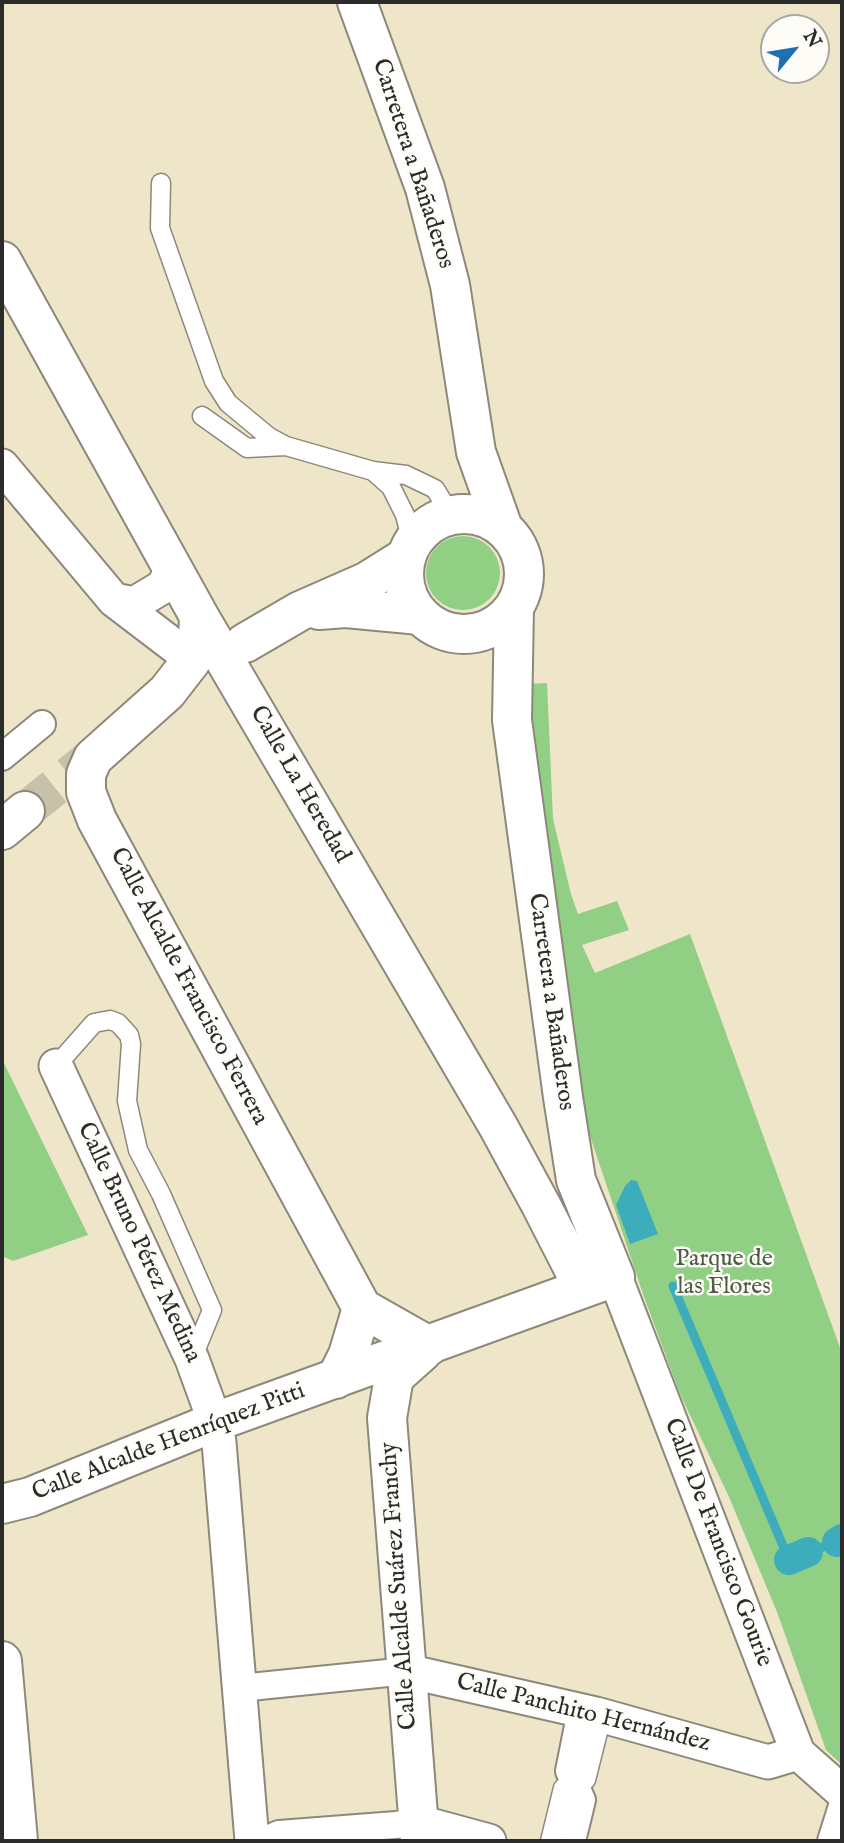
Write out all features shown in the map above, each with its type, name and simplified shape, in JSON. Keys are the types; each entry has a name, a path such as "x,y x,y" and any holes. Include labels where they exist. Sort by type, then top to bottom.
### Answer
{"main road":[{"name":"Carretera a Bañaderos","path":"357,2 425,188 450,285 475,452 503,528"},
{"name":"Calle La Heredad","path":"8,272 200,616 498,1126 541,1205 599,1282"},
{"name":"Carretera a Bañaderos","path":"454,515 475,452"},
{"path":"245,643 300,611 366,582 409,550 423,529 436,520 454,515 478,515 503,528 520,552 524,581 514,608 494,626 467,634 442,630 420,615 409,598 404,578 409,550"},
{"path":"300,611 346,608 420,615"},
{"name":"Carretera a Bañaderos","path":"514,608 512,720 576,1180 599,1282"},
{"name":"Calle Alcalde Francisco Ferrera","path":"200,616 198,643 191,662 167,692 93,758 86,774 86,792 97,820 362,1308"},
{"name":"Carretera a Bañaderos","path":"467,634 494,676 512,720"},
{"path":"191,662 261,721"},
{"name":"Calle Alcalde Henríquez Pitti","path":"2,1504 30,1497 215,1422 599,1282"},
{"path":"387,1418 359,1391 336,1379 348,1355 362,1308 429,1346"},
{"name":"Calle Alcalde Suárez Franchy","path":"419,1831 387,1418 394,1377 429,1346"},
{"path":"2,1661 5,1737 18,1841"}],"street":[{"path":"2,466 114,600 177,648 191,662"},
{"path":"114,600 134,604 164,586 173,566"},
{"path":"2,757 42,724"},
{"name":"Calle Bruno Pérez Medina","path":"56,1066 192,1359 215,1422 219,1442 252,1841"},
{"name":"Calle De Francisco Gourie","path":"599,1282 798,1753 842,1792"},
{"name":"Calle Panchito Hernández","path":"240,1688 407,1671 591,1713 768,1762 798,1753"},
{"path":"572,1841 582,1800 569,1771 591,1713"},
{"path":"831,1841 842,1806"},
{"path":"263,1841 279,1834 419,1831 489,1841"}],"lane":[{"path":"161,183 160,228 214,381 228,403 269,437 286,446 373,471 406,475 435,489 454,515"},
{"path":"202,416 247,448 286,446"},
{"path":"373,471 391,487 405,515 409,550"},
{"path":"56,1066 94,1023 110,1020 118,1023 129,1035 131,1044 127,1101 138,1150 212,1310 192,1359"},
{"path":"586,1780 591,1713"},
{"path":"550,1841 563,1788"}],"green space":[{"path":"463,536 484,542 494,552 500,573 494,594 484,604 463,610 442,604 432,594 426,573 432,552 442,542"},
{"name":"Parque de las Flores","path":"547,683 553,819 571,894 578,914 617,901 629,930 582,945 595,973 690,934 842,1353 842,1765 826,1750 777,1612 729,1497 680,1394 644,1297 584,1118 524,684"},
{"path":"2,1059 88,1235 13,1261 2,1256"}],"water":[{"path":"631,1180 637,1181 658,1234 630,1244 616,1205"}],"waterway":[{"path":"673,1286 789,1560"},
{"path":"837,1542 842,1539"},
{"path":"808,1552 837,1542"},
{"path":"789,1560 808,1552"}],"tunnel":[{"path":"25,811 108,744"}]}
